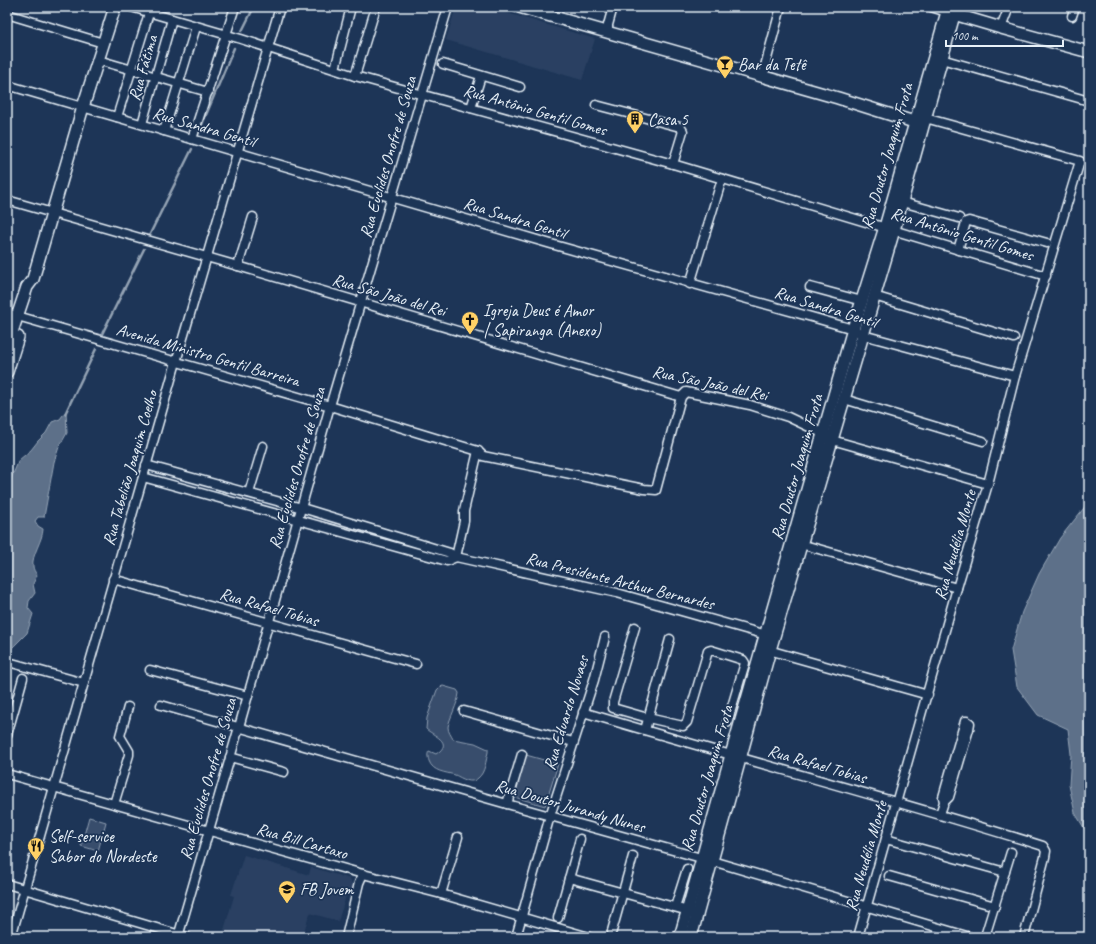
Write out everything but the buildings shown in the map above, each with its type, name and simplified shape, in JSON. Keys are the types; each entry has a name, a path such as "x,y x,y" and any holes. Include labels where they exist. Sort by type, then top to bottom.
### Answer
{"street":[{"path":"7,347 16,315 27,287 33,279 83,107 115,7"},
{"name":"Rua Antônio Gentil Gomes","path":"131,7 227,34 355,76 674,164 1046,276"},
{"path":"192,139 235,7"},
{"name":"Rua Tabelião Joaquim Coelho","path":"11,937 146,465 280,7"},
{"path":"335,69 351,7"},
{"path":"355,76 376,7"},
{"name":"Rua Euclides Onofre de Souza","path":"178,936 240,727 268,622 302,508 330,406 448,7"},
{"path":"520,7 919,122"},
{"path":"608,32 608,25 613,7"},
{"path":"764,77 764,66 781,7"},
{"path":"931,7 950,11 1001,28 1089,52"},
{"path":"1001,28 1009,7"},
{"path":"1072,16 1075,7"},
{"name":"Rua Doutor Joaquim Frota","path":"680,937 692,913 766,649 858,332 874,296 890,228 950,11"},
{"path":"117,117 149,13"},
{"path":"7,14 103,43"},
{"name":"Rua Fátima","path":"142,124 172,19"},
{"path":"164,131 196,26"},
{"path":"938,58 1089,101"},
{"path":"98,60 208,92"},
{"path":"443,64 520,87"},
{"path":"472,108 481,76"},
{"name":"Rua Sandra Gentil","path":"7,85 690,284 1015,376"},
{"path":"596,105 680,128 682,131 674,164"},
{"name":"Rua Neudélia Monte","path":"858,937 988,484 1015,376 1080,161 929,119 919,122"},
{"name":"Rua Doutor Joaquim Frota","path":"828,437 844,399 858,332 862,301 890,228 902,202 919,122"},
{"path":"690,284 722,179"},
{"name":"Rua São João del Rei","path":"7,200 362,302 682,397 686,392 750,405 788,417 828,437 988,484"},
{"path":"902,202 960,218"},
{"path":"238,266 253,217"},
{"path":"958,250 966,222 969,221 1047,244"},
{"path":"810,287 862,301"},
{"path":"874,296 1014,338"},
{"path":"7,372 16,315"},
{"name":"Avenida Ministro Gentil Barreira","path":"16,315 330,406 478,451 483,456 644,489 656,490 682,397"},
{"path":"844,399 983,441"},
{"path":"249,493 263,446"},
{"path":"456,558 464,521 464,511 478,451"},
{"name":"Rua Presidente Arthur Bernardes","path":"146,465 302,508 450,553 456,558 617,593 770,636"},
{"name":"Rua Presidente Arthur Bernardes","path":"143,477 446,561 456,558"},
{"path":"797,543 957,588"},
{"name":"Rua Rafael Tobias","path":"114,579 416,664"},
{"path":"635,627 612,707 614,709 683,726 687,722 708,651 711,650 743,660 745,663 727,724"},
{"name":"Rua Eduardo Novaes","path":"516,937 550,816 594,680 605,637"},
{"path":"644,730 670,639"},
{"path":"766,649 928,695"},
{"path":"12,663 84,683"},
{"path":"150,670 248,696"},
{"path":"7,735 23,678"},
{"name":"Rua Doutor Jurandy Nunes","path":"161,705 707,860 970,937"},
{"path":"114,804 129,755 129,751 120,736 128,707"},
{"path":"464,711 573,742"},
{"name":"Rua Rafael Tobias","path":"583,712 940,814 1043,846 1046,851 1045,857 1024,937"},
{"path":"940,814 944,802 943,797 945,789 965,721 967,720 970,723 969,729 949,797 944,802"},
{"path":"507,804 522,754"},
{"path":"230,757 284,772"},
{"name":"Rua Bill Cartaxo","path":"7,774 363,874 441,894 589,937"},
{"path":"441,894 458,837"},
{"path":"558,918 580,839"},
{"path":"886,840 1005,872"},
{"path":"986,933 1011,852"},
{"path":"612,931 633,856"},
{"path":"675,907 686,869"},
{"path":"346,937 363,874"},
{"path":"889,876 995,906"},
{"path":"569,878 692,913"},
{"path":"7,884 178,936 188,937"},
{"name":"Rua Doutor Joaquim Frota","path":"691,937 692,913"}],"shaded area":[{"path":"456,7 487,7 595,39 582,80 446,40"},
{"path":"66,411 67,433 59,447 54,462 44,517 38,517 35,521 38,526 43,529 33,562 33,568 37,575 33,584 35,593 29,601 28,608 33,614 27,633 10,650 7,650 7,483 10,481 19,460 31,450 46,433 52,422 60,419"},
{"path":"1089,498 1089,836 1075,813 1069,785 1071,754 1068,729 1038,715 1017,687 1011,650 1022,612 1039,574 1060,538 1084,508"},
{"path":"443,686 457,690 459,693 448,727 453,739 475,743 488,749 484,770 480,776 472,781 440,771 433,767 429,761 429,751 436,754 443,746 443,742 440,739 426,729 427,718 437,690"},
{"path":"526,755 558,764 545,806 514,797"},
{"path":"89,817 106,822 98,851 81,846"},
{"name":"FB Jovem","path":"244,855 309,875 311,867 350,879 354,887 353,892 348,890 338,921 310,913 302,937 235,937 230,935 229,937 222,937 234,896 231,895"}],"waterway":[{"path":"242,31 254,7"},
{"path":"198,134 234,48"},
{"path":"150,234 192,149"},
{"path":"102,334 144,249"},
{"path":"65,414 96,349"}],"place":[{"name":"Bar da Tetê","path":"725,79"},
{"name":"Casa 5","path":"635,134"},
{"name":"Igreja Deus é Amor | Sapiranga (Anexo)","path":"470,335"},
{"name":"Self-service Sabor do Nordeste","path":"36,861"},
{"name":"FB Jovem","path":"287,904"}]}
